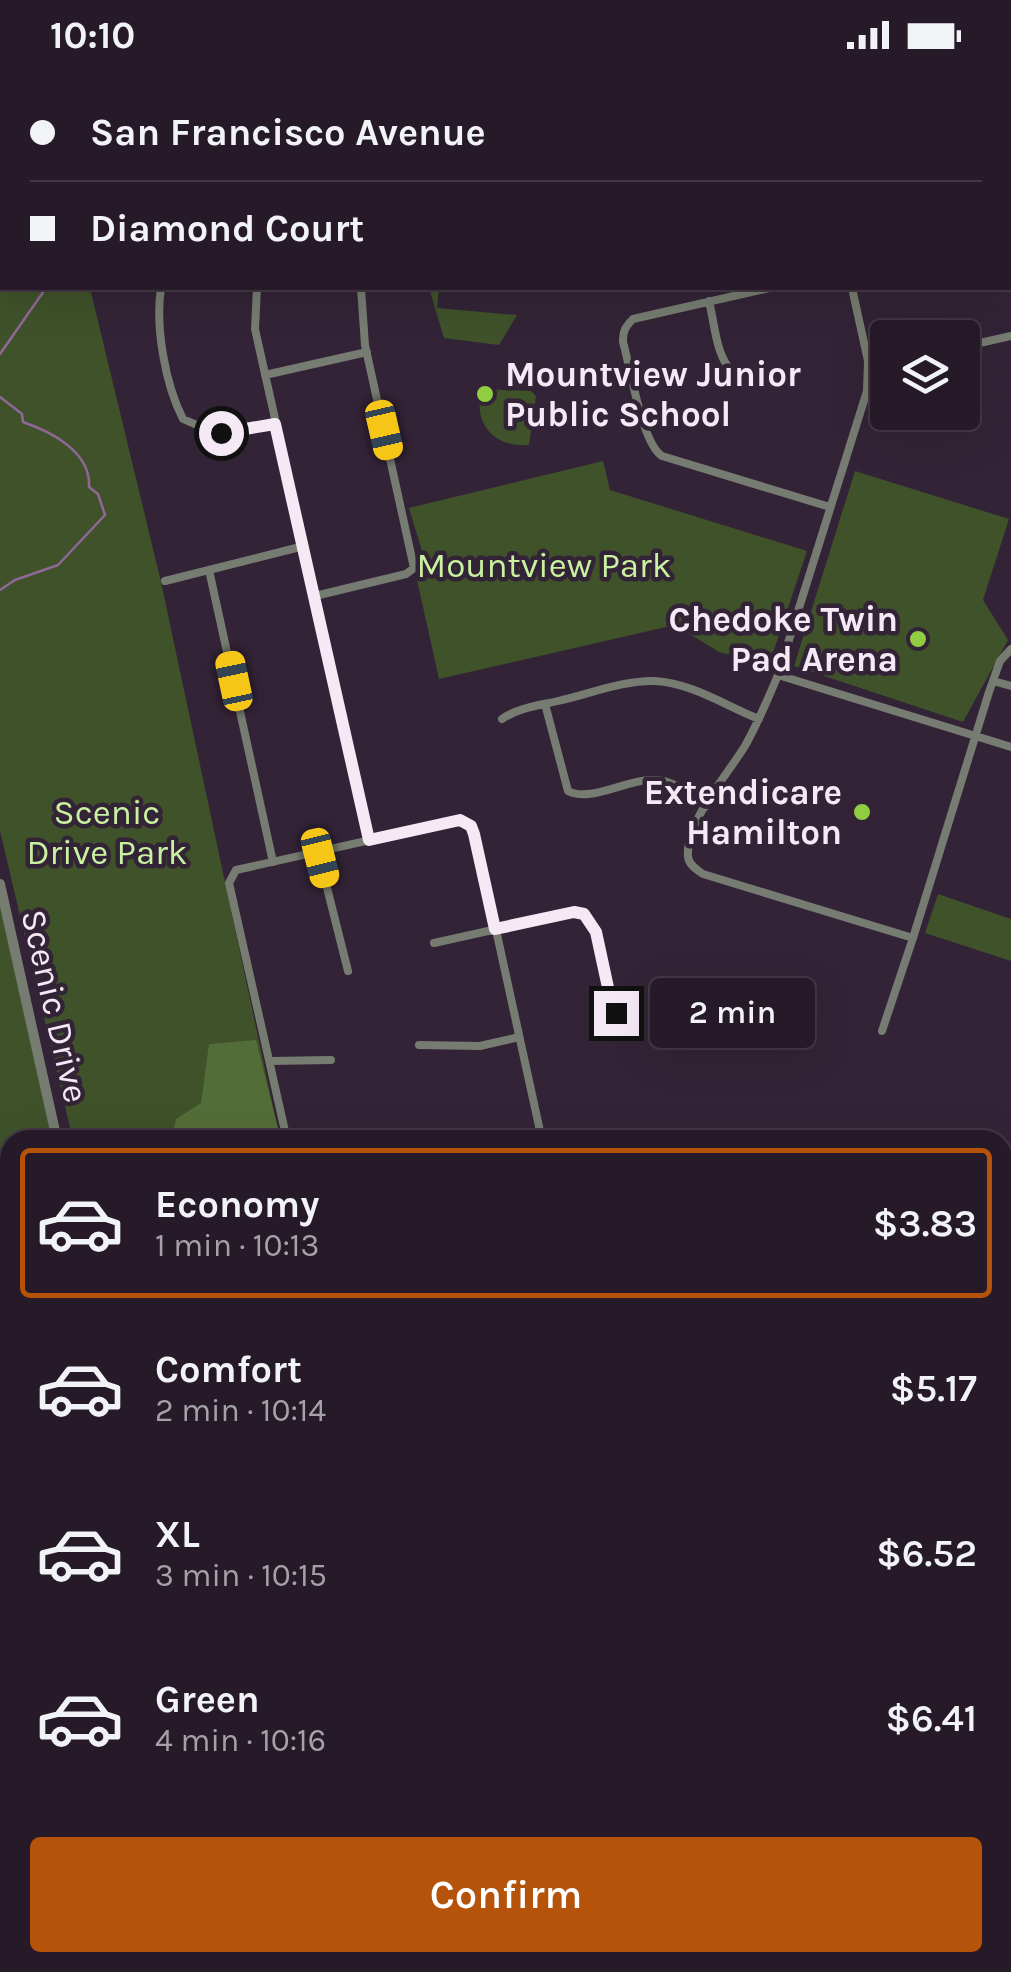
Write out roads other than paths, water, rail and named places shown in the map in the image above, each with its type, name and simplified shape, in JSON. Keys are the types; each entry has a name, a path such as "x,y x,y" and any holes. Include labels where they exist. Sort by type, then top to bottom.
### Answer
{"street":[{"path":"161,290 161,340 183,419 209,432 221,433 275,424"},
{"path":"257,290 255,329 369,840"},
{"path":"315,596 406,574 414,568 367,352 360,290"},
{"path":"760,290 633,319 623,332 654,451 830,507"},
{"path":"852,290 869,369 863,410 778,675 759,720 705,806 688,857 703,874 913,938"},
{"path":"709,301 724,365 736,378 763,383"},
{"path":"980,343 1011,336"},
{"path":"265,375 367,352"},
{"path":"165,581 304,546"},
{"path":"210,570 273,862"},
{"path":"882,1031 992,681 1000,661 1011,649"},
{"path":"778,675 1011,746"},
{"path":"992,681 1011,686"},
{"path":"502,718 512,712 634,683 655,682 686,688 759,720"},
{"path":"545,704 568,791 582,795 649,779 674,785 705,806"},
{"path":"285,1130 229,883 236,870 460,820 471,826 540,1130"},
{"path":"318,852 348,971"},
{"name":"Scenic Drive","path":"0,884 55,1130"},
{"path":"434,943 574,912 584,914 596,932 616,1013"},
{"path":"419,1045 480,1046 519,1037"},
{"path":"270,1061 331,1060"}],"waterway":[{"path":"0,354 45,290"},
{"path":"0,397 22,414 23,422 46,431 77,454 105,515 58,565 15,580 0,590"}],"place":[{"name":"Mountview Junior Public School","path":"485,394"},
{"name":"Chedoke Twin Pad Arena","path":"918,639"},
{"name":"Extendicare Hamilton","path":"862,812"}],"park label":[{"name":"Mountview Park","path":"544,565"},
{"name":"Scenic Drive Park","path":"107,832"}]}
